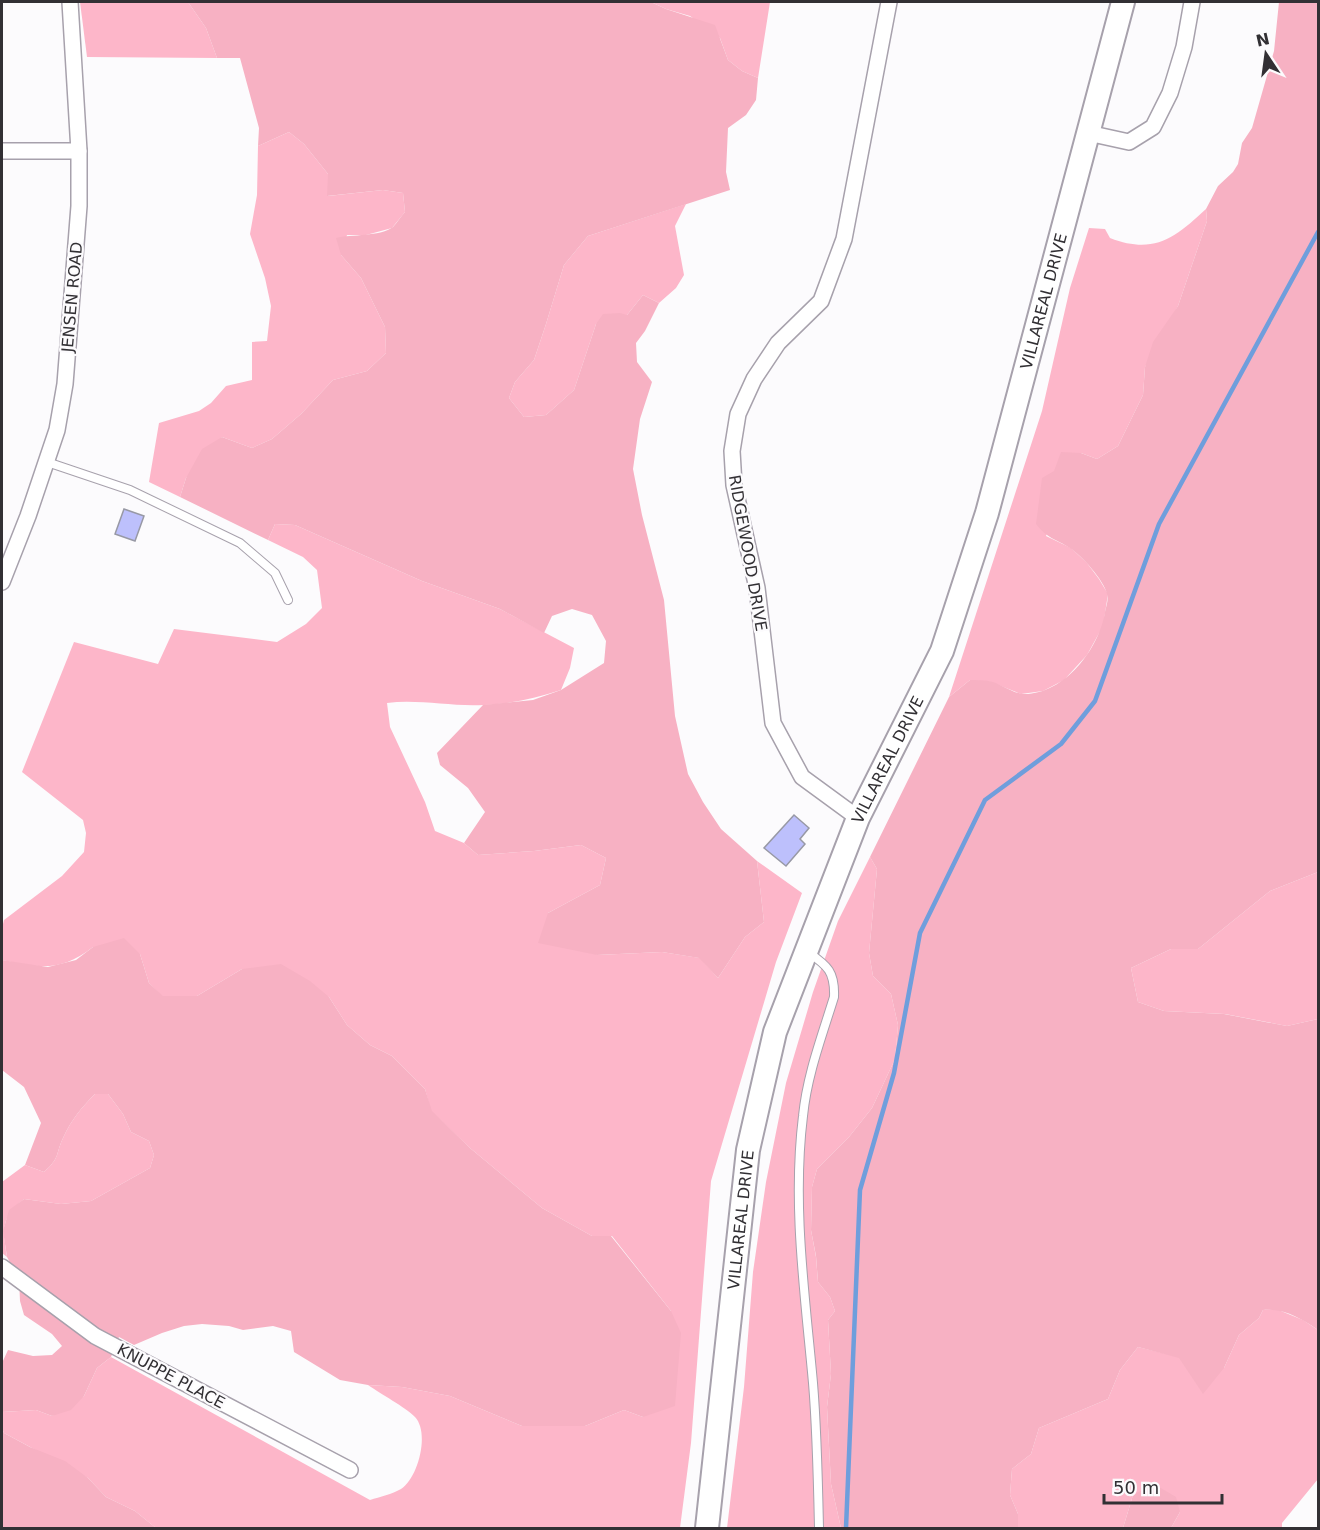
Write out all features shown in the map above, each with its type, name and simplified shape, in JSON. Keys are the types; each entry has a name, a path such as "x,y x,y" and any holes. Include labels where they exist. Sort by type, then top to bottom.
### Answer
{"street":[{"name":"JENSEN ROAD","path":"2,582 47,462 57,430 65,384 80,206 70,2"},
{"name":"RIDGEWOOD DRIVE","path":"858,818 802,777 772,723 757,588 734,485 732,451 738,414 754,379 778,343 821,302 844,239 890,2"},
{"name":"VILLAREAL DRIVE","path":"707,1528 748,1150 776,1032 858,818 942,651 987,513 1123,2"},
{"path":"1088,133 1129,142 1153,127 1170,93 1184,47 1192,2"},
{"path":"2,152 79,151"},
{"name":"KNUPPE PLACE","path":"2,1267 95,1336 350,1470"}],"lane":[{"path":"47,462 130,490 240,543 275,573 288,600"},
{"path":"807,951 829,969 834,985 834,997 810,1077 803,1113 799,1158 798,1208 814,1387 819,1528"}],"shaded area":[{"path":"80,2 188,2 206,28 217,58 87,57"},
{"path":"188,2 651,2 715,25 728,60 742,71 758,78 756,100 746,115 728,128 726,172 730,190 588,236 564,265 534,360 515,382 509,398 524,417 546,415 574,390 596,324 603,314 627,315 643,295 659,303 645,331 636,343 637,362 652,382 640,419 633,469 642,515 664,600 675,716 688,774 721,829 757,861 764,922 745,937 718,978 699,958 662,952 597,955 538,943 548,913 600,885 606,858 581,845 478,855 464,843 485,812 468,788 440,765 437,753 483,705 533,700 561,690 604,663 606,641 592,615 572,609 552,616 544,633 500,609 422,581 295,525 275,524 268,540 180,497 186,478 202,449 222,437 252,448 272,439 301,414 333,380 367,371 386,353 385,327 361,278 341,255 336,238 387,230 393,227 405,212 403,193 383,190 327,196 328,174 304,144 289,132 258,146 259,128 240,58 217,58 206,28"},
{"path":"651,2 770,2 758,78 742,71 728,60 720,38 690,16"},
{"path":"1279,2 1318,2 1318,872 1270,891 1198,949 1171,949 1131,968 1138,1002 1164,1011 1224,1014 1287,1026 1318,1019 1318,1330 1299,1318 1278,1311 1263,1310 1259,1318 1239,1335 1224,1368 1203,1394 1179,1358 1138,1347 1120,1370 1108,1399 1039,1428 1031,1454 1012,1469 1010,1495 1018,1514 1018,1528 841,1528 831,1484 827,1407 831,1374 828,1320 835,1311 830,1297 818,1282 811,1230 812,1187 817,1169 849,1137 872,1108 895,1059 898,1025 891,994 873,976 869,953 877,869 870,857 949,697 970,680 993,682 1023,694 1052,687 1077,667 1095,641 1108,601 1107,594 1097,575 1080,556 1048,536 1036,524 1042,478 1054,471 1061,452 1081,453 1097,459 1118,446 1143,395 1145,367 1153,342 1178,306 1207,221 1206,209 1218,186 1238,164 1242,143 1252,128 1274,51"},
{"path":"289,132 304,144 328,174 328,196 383,190 403,193 405,212 392,228 366,235 347,235 341,255 361,278 385,327 386,353 367,371 333,380 301,414 272,439 252,448 222,437 186,478 180,497 149,482 159,423 199,411 211,403 226,386 252,380 252,342 267,341 271,306 265,278 250,234 257,195 258,146"},
{"path":"686,204 675,226 684,275 676,288 659,303 643,295 627,315 596,324 574,390 546,415 524,417 509,398 515,382 534,360 564,265 588,236"},
{"path":"1206,209 1207,221 1178,306 1145,367 1143,395 1118,446 1097,459 1081,453 1046,536 1071,548 1087,563 1099,579 1108,594 1103,626 1087,655 1064,680 1043,691 1021,694 991,682 970,680 949,697 1042,411 1070,288 1089,228 1105,229 1110,238 1125,243 1152,244 1174,235"},
{"path":"275,524 295,525 422,581 500,609 574,648 570,668 561,690 552,693 494,704 387,703 390,727 425,802 435,831 464,843 478,855 581,845 606,858 600,885 548,913 597,955 662,952 700,958 718,978 745,937 764,922 757,861 802,893 776,962 711,1181 691,1443 680,1528 156,1528 135,1511 106,1497 88,1478 4,1433 2,1412 36,1410 52,1416 84,1396 97,1368 111,1357 370,1500 397,1491 407,1483 417,1466 422,1433 415,1417 368,1385 402,1387 450,1396 522,1426 585,1426 624,1410 643,1417 671,1311 612,1236 592,1236 542,1208 470,1148 431,1111 425,1089 392,1056 370,1045 347,1025 329,997 242,969 197,996 162,996 149,983 140,954 93,947 71,961 50,966 2,960 4,920 62,876 84,852 86,833 83,820 22,772 74,642 158,664 174,629 277,642 306,624 322,608 317,570 303,557 268,540"},
{"path":"870,857 877,869 869,953 873,976 891,994 898,1025 895,1059 872,1108 849,1137 817,1169 812,1187 811,1230 818,1282 830,1297 835,1311 828,1320 831,1374 827,1407 831,1484 841,1528 727,1528 744,1387 753,1272 766,1182 786,1083 813,992 838,921"},
{"path":"1318,872 1318,1019 1287,1026 1225,1014 1164,1011 1138,1002 1131,968 1171,949 1198,949 1270,891"},
{"path":"124,938 140,954 149,983 163,996 197,996 242,969 281,964 310,981 329,997 347,1025 370,1045 392,1056 425,1089 432,1111 470,1148 542,1208 592,1236 611,1236 671,1311 681,1333 675,1406 643,1417 624,1410 585,1426 522,1426 450,1396 402,1387 368,1385 340,1380 294,1352 291,1331 273,1326 243,1330 229,1326 202,1324 184,1326 134,1345 119,1337 111,1357 97,1368 84,1396 71,1410 52,1416 36,1410 2,1412 2,1363 8,1350 33,1356 52,1355 62,1346 52,1334 24,1315 20,1301 19,1279 7,1257 3,1231 9,1210 24,1199 61,1204 91,1201 150,1168 154,1155 149,1141 131,1132 123,1114 108,1094 95,1094 70,1124 55,1159 49,1167 44,1172 25,1165 41,1123 24,1087 2,1070 2,960 48,967 76,960 93,947"},
{"path":"95,1094 108,1094 123,1114 131,1132 149,1141 154,1155 150,1168 91,1201 61,1204 24,1199 7,1218 4,1231 7,1257 2,1253 2,1182 25,1165 44,1172 55,1159 74,1119"},
{"path":"1276,1309 1303,1320 1318,1330 1318,1479 1282,1523 1282,1528 1171,1528 1180,1512 1133,1495 1123,1528 1018,1528 1018,1514 1010,1495 1012,1469 1031,1454 1039,1428 1108,1399 1120,1370 1138,1347 1224,1368 1239,1335 1259,1318 1263,1310"},
{"path":"2,1428 4,1433 30,1447 65,1461 88,1478 106,1497 135,1511 156,1528 2,1528"},
{"path":"1154,1484 1176,1497 1180,1512 1171,1528 1123,1528 1133,1495"}],"building":[{"path":"124,509 144,516 135,541 115,534"},
{"path":"794,815 809,828 800,839 805,844 786,866 764,848"}],"waterway":[{"path":"846,1528 860,1190 894,1073 920,933 985,800 1061,744 1095,701 1159,524 1318,232"}]}
